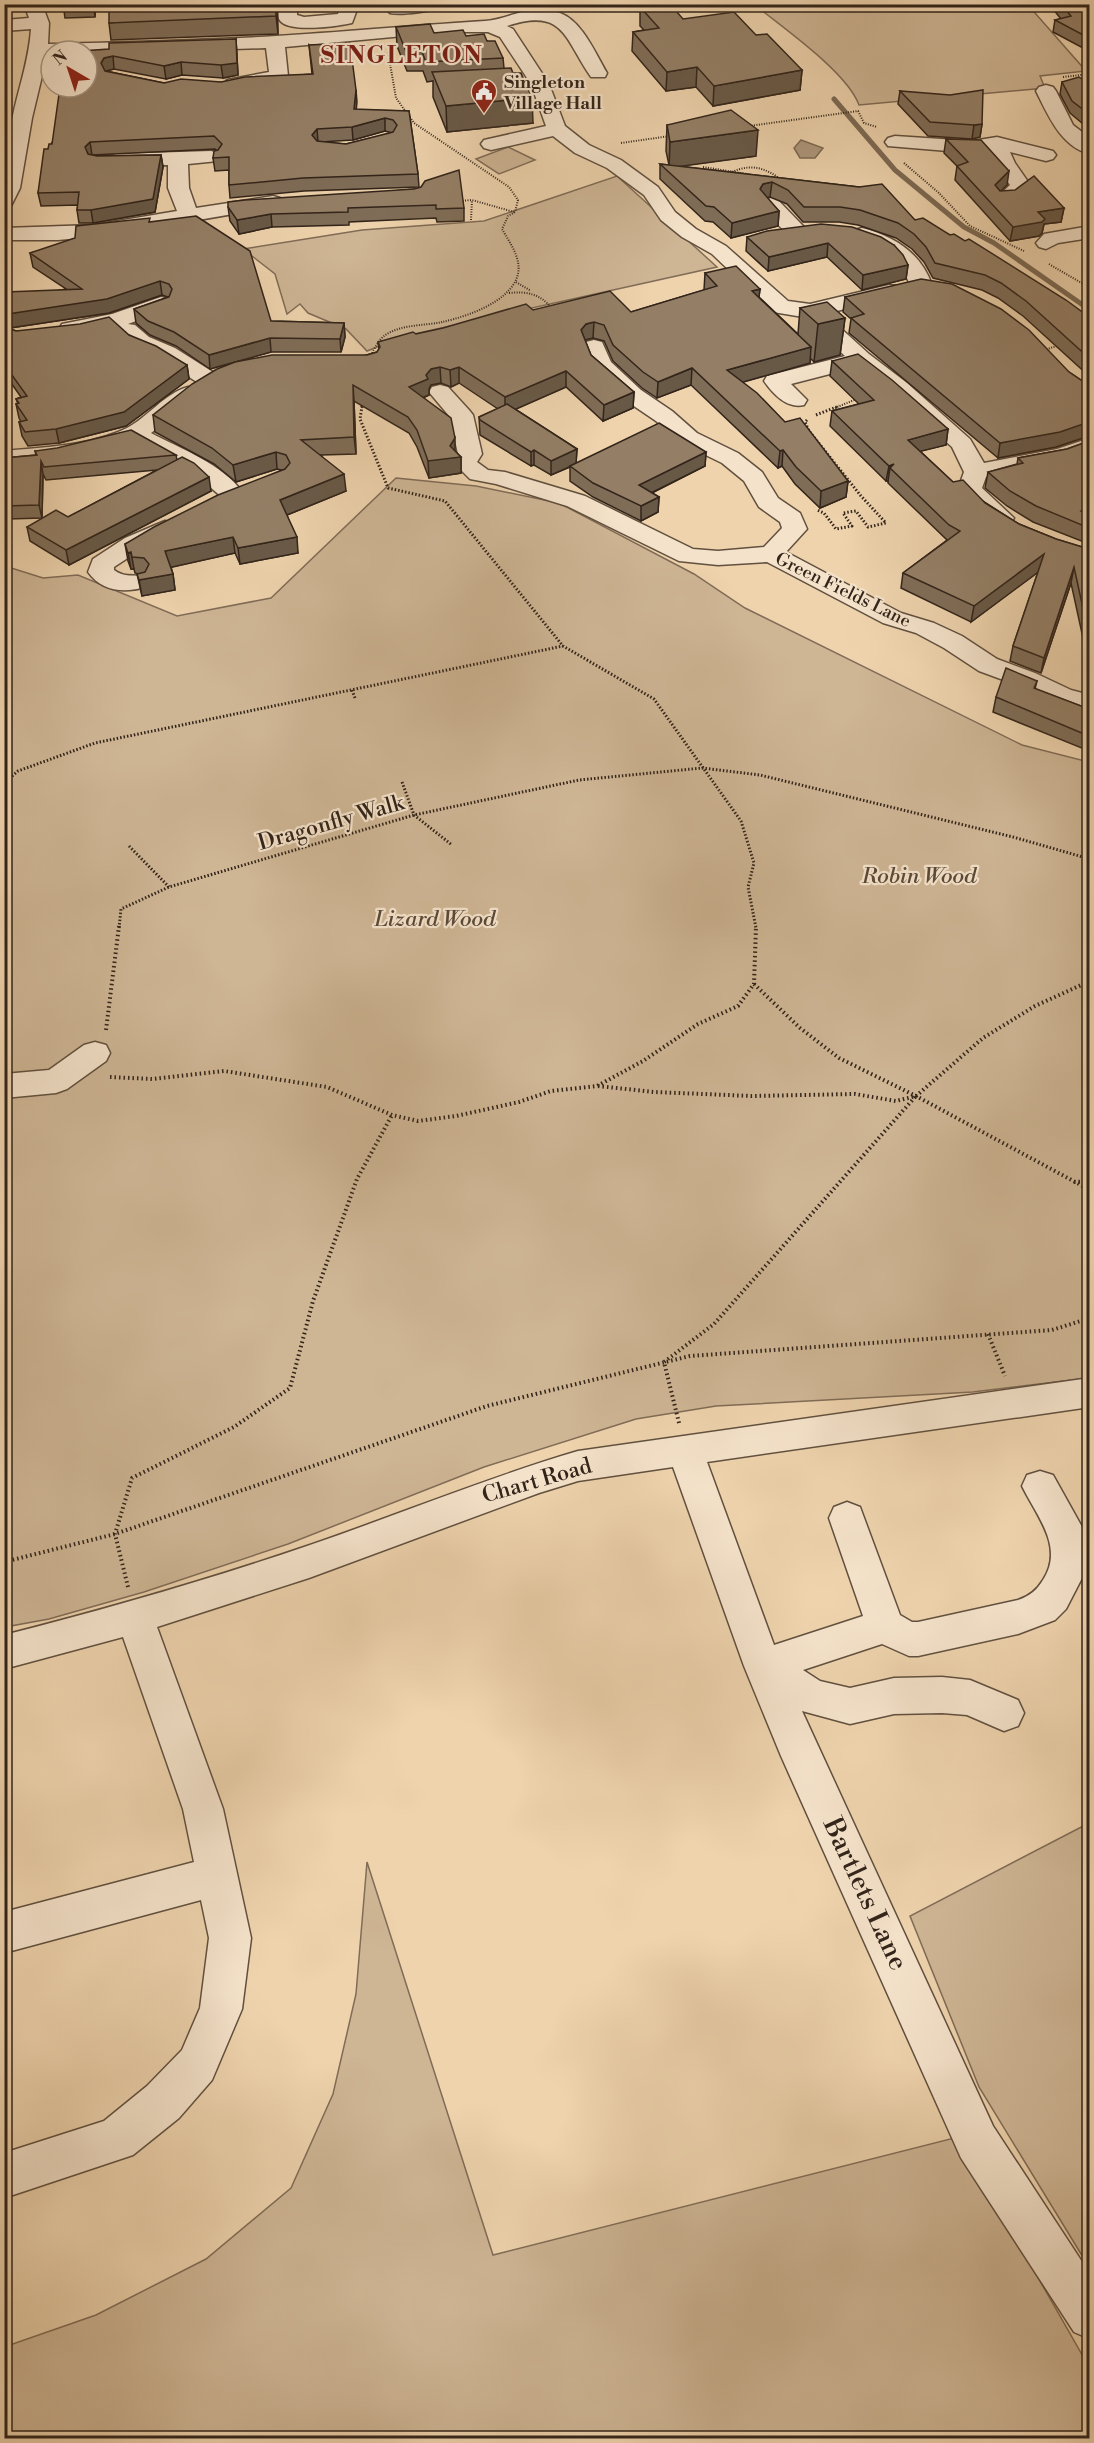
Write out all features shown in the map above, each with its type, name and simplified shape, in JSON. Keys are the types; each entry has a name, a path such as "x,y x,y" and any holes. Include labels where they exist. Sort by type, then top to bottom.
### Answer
{"street":[{"path":"288,4 288,18 302,23 346,20 350,4"},
{"path":"392,33 395,7 435,4"},
{"path":"4,26 36,14 39,50 22,118 10,188 4,202"},
{"path":"99,48 275,42 490,26 521,15 534,14 550,16 564,22 598,73"},
{"path":"490,26 507,33 540,84 546,105 557,129 582,149 614,164 651,191 668,216 689,233 730,247 781,307 810,311 931,287 906,256 865,235 844,231"},
{"path":"213,86 279,76 275,42"},
{"path":"519,85 540,84"},
{"path":"1046,91 1080,136"},
{"path":"491,144 557,129"},
{"path":"897,150 954,140 972,147 997,143 1009,136 1039,132 1080,136"},
{"path":"997,143 1046,155"},
{"path":"997,143 1005,164 1021,186 1005,199"},
{"path":"99,161 211,156"},
{"path":"179,159 176,182 181,201 189,214"},
{"path":"770,235 807,230 781,200"},
{"path":"4,234 85,231 145,224 219,208 291,201"},
{"path":"1040,253 1051,238 1089,232"},
{"path":"49,331 82,328 117,320 161,304"},
{"path":"810,311 861,359 899,388 962,444 976,472 970,489 1003,519 1022,529"},
{"path":"117,320 141,342 167,353 208,379"},
{"path":"594,347 601,365 633,395 664,416 689,438 730,458 754,477 768,502 791,518 795,529 771,554"},
{"path":"796,400 775,381 861,359"},
{"path":"4,458 70,450 135,433 208,379 230,372"},
{"name":"Green Fields Lane","path":"440,392 460,415 470,454 465,462 473,472 485,478 497,477 576,501 688,556 718,558 771,554 892,618 925,628 953,642 988,665 1026,679 1063,697 1089,703"},
{"path":"135,433 205,471 230,495"},
{"path":"976,472 1063,455 1089,445"},
{"path":"137,582 122,585 110,580 101,572 102,564 131,545 177,522"},
{"path":"1026,679 1053,678 1075,683 1089,691"},
{"path":"4,1086 56,1081 95,1053"},
{"name":"Chart Road","path":"4,1652 135,1618 271,1575 516,1484 578,1466 1089,1392"},
{"name":"Bartlets Lane","path":"685,1450 763,1666 801,1756 977,2142 1089,2316"},
{"path":"847,1518 885,1626 910,1639 932,1638 1040,1610 1053,1598 1065,1574 1070,1552 1060,1522 1040,1486"},
{"path":"4,2176 117,2139 163,2102 197,2066 221,2009 230,1938 203,1809 135,1618"},
{"path":"763,1666 885,1626"},
{"path":"763,1666 811,1697 850,1706 894,1696 942,1695 970,1698 1004,1713"},
{"path":"4,1933 217,1876"}],"path":[{"path":"368,362 383,336 410,326 442,322 470,313 508,294 516,282 518,259 502,229 508,216 514,212 518,200 509,187 414,123 396,98 392,33"},
{"path":"741,128 852,112"},
{"path":"582,149 674,135"},
{"path":"897,150 924,182 970,226 1040,253 1089,288"},
{"path":"732,172 742,168 760,166 771,170 781,200"},
{"path":"703,167 747,174 752,181"},
{"path":"454,201 472,200 514,212"},
{"path":"471,220 472,200"},
{"path":"516,282 547,300 556,315"},
{"path":"508,294 534,293"},
{"path":"1035,352 1067,343"},
{"path":"765,496 786,493 824,513 836,529 852,526 843,513 856,511 868,527 886,523 861,496 809,431 805,422 811,417 852,400 899,388"},
{"path":"363,396 360,419 388,488 446,501 563,646 654,699 741,821 754,863 748,887 756,928 754,984 738,1006 698,1024 642,1062 597,1086"},
{"path":"4,783 18,771 95,743 563,646"},
{"path":"352,690 355,698"},
{"name":"Dragonfly Walk","path":"95,1053 107,1028 121,909 169,887 414,815 579,780 702,768 760,775 1013,837 1089,859"},
{"path":"402,782 414,815 452,845"},
{"path":"129,846 169,887"},
{"path":"664,1362 714,1324 916,1096 983,1038 1035,1006 1089,981"},
{"path":"754,984 800,1028 839,1058 916,1096 1089,1192"},
{"path":"95,1053 102,1077 152,1079 224,1071 327,1087 392,1115 418,1120 456,1116 519,1102 550,1091 597,1086 654,1092 752,1096 855,1094 896,1101 916,1096"},
{"path":"135,1618 116,1534 132,1478 234,1427 290,1388 313,1301 357,1179 392,1115"},
{"path":"1073,1182 1089,1181"},
{"path":"4,1562 116,1534 487,1406 690,1356 1052,1330 1089,1318"},
{"path":"988,1334 1015,1403"},
{"path":"664,1362 685,1450"}],"green space":[{"path":"755,5 1028,5 1086,71 1040,76 1045,88 859,105 842,79 828,65"},
{"path":"508,147 535,160 499,174 476,159"},
{"path":"617,176 717,267 405,336 367,351 346,329 308,313 300,304 287,314 275,274 243,249 362,230 484,221"},
{"path":"396,478 476,486 559,503 694,574 745,608 1022,745 1089,762 1089,1378 973,1392 716,1406 636,1419 484,1467 288,1544 144,1592 49,1619 5,1627 5,566 43,578 78,575 177,616 271,598"},
{"path":"1089,1823 1089,2267 979,2087 910,1916"},
{"path":"367,1862 493,2255 958,2137 1089,2367 1089,2438 5,2438 4,2347 96,2315 206,2259 291,2188 333,2094 356,1994"}],"shaded area":[{"path":"801,140 823,148 815,158 800,158 794,148"}],"building":[{"path":"109,4 276,4 276,16 109,23"},
{"path":"670,4 683,19 734,12 756,35 767,34 802,70 714,86 697,67 667,72 633,32 659,28 640,7"},
{"path":"1061,4 1089,4 1089,36 1055,20 1071,16"},
{"path":"430,24 434,33 463,30 466,36 484,34 487,41 495,41 503,58 426,62 422,52 406,51 396,27"},
{"path":"236,39 237,63 221,65 181,62 164,66 113,56 104,58 101,63 105,71 164,83 181,79 221,82 245,77 313,74 309,45 350,43 356,90 354,109 409,111 418,174 303,178 229,185 229,157 213,158 214,151 218,150 222,144 214,136 90,142 85,147 88,154 97,156 161,155 153,199 91,210 77,210 79,192 38,193 44,149 48,149 49,144 52,144 58,99 99,99 99,50 109,49 109,43","holes":["385,118 393,120 397,125 393,132 346,144 317,141 312,135 317,129 352,127"]},
{"path":"511,68 513,73 521,73 532,98 446,106 432,72"},
{"path":"1079,77 1089,84 1089,114 1072,101 1062,82"},
{"path":"983,90 982,124 974,125 930,122 900,91 950,95"},
{"path":"731,110 758,130 670,142 667,125"},
{"path":"946,139 981,140 1009,171 995,185 1000,191 1015,190 1034,176 1064,208 1038,212 1045,219 1042,222 1013,227 957,166 968,162"},
{"path":"660,164 859,187 882,184 915,220 923,218 950,235 954,234 965,241 969,239 1089,317 1089,358 1026,301 1001,283 985,275 935,263 926,247 914,234 898,223 860,210 840,207 804,207 788,190 772,182 763,184 760,189 779,211 732,223 714,207 706,206"},
{"path":"459,170 464,208 436,209 436,205 348,208 348,212 271,214 237,220 228,207 228,202 245,200 414,189 421,187 425,181"},
{"path":"196,216 250,251 271,321 344,323 340,339 270,338 209,355 174,332 148,321 134,309 169,297 172,289 169,284 160,281 107,299 8,314 4,320 6,292 82,289 30,253 75,238 76,226 150,218 149,222"},
{"path":"821,224 852,227 881,237 894,245 908,265 863,275 828,243 769,257 747,237 767,231"},
{"path":"736,266 760,289 752,291 811,347 727,370 757,393 785,422 800,418 848,481 821,491 796,467 783,450 780,451 692,368 658,382 643,372 613,345 604,325 594,322 586,324 581,330 591,355 634,392 604,405 566,371 505,397 459,367 450,370 440,367 431,369 426,375 428,379 409,387 451,418 455,438 450,446 461,457 428,461 417,430 408,417 353,385 354,437 301,440 344,474 280,500 297,537 238,548 233,537 165,551 173,574 139,580 137,574 145,572 149,564 144,558 132,557 125,544 218,495 285,469 290,463 286,455 276,452 233,465 212,448 153,415 192,384 217,369 235,362 272,355 367,355 377,352 380,347 378,342 413,332 416,334 443,328 526,304 533,310 610,291 631,312 717,286 705,273"},
{"path":"921,279 952,284 1001,309 1029,330 1069,372 1089,384 1089,422 1060,432 1000,443 851,318 864,314 845,297"},
{"path":"827,302 845,318 818,324 800,308"},
{"path":"109,317 129,335 156,346 187,365 124,412 56,429 25,432 19,422 27,420 16,404 19,403 16,399 27,396 4,364 4,324 16,331 80,324"},
{"path":"858,354 948,429 908,440 953,482 963,480 985,503 1019,524 1089,549 1089,636 1074,567 1044,658 1013,646 1044,554 974,606 903,573 960,531 949,525 890,468 894,464 889,466 832,411 874,400 832,361"},
{"path":"507,404 577,449 551,461 534,450 531,452 480,420 479,417"},
{"path":"659,423 706,452 639,485 659,497 641,506 593,483 570,466"},
{"path":"131,430 176,455 44,467 41,461 39,505 4,506 4,458 37,455 35,451"},
{"path":"1089,441 1089,505 1081,511 1089,514 1089,528 1036,506 1010,491 988,472 1023,463 1018,458 1067,449"},
{"path":"182,457 194,463 209,477 66,550 27,527 56,510 68,517"},
{"path":"1006,668 1037,681 1034,688 1089,709 1089,736 996,697"}],"waterway":[{"path":"834,99 895,170 964,227 994,243 1090,310"}],"place":[{"name":"Singleton Village Hall","path":"484,115"}],"district":[{"name":"SINGLETON","path":"402,56"}],"park label":[{"name":"Robin Wood","path":"919,876"},
{"name":"Lizard Wood","path":"435,919"}]}
